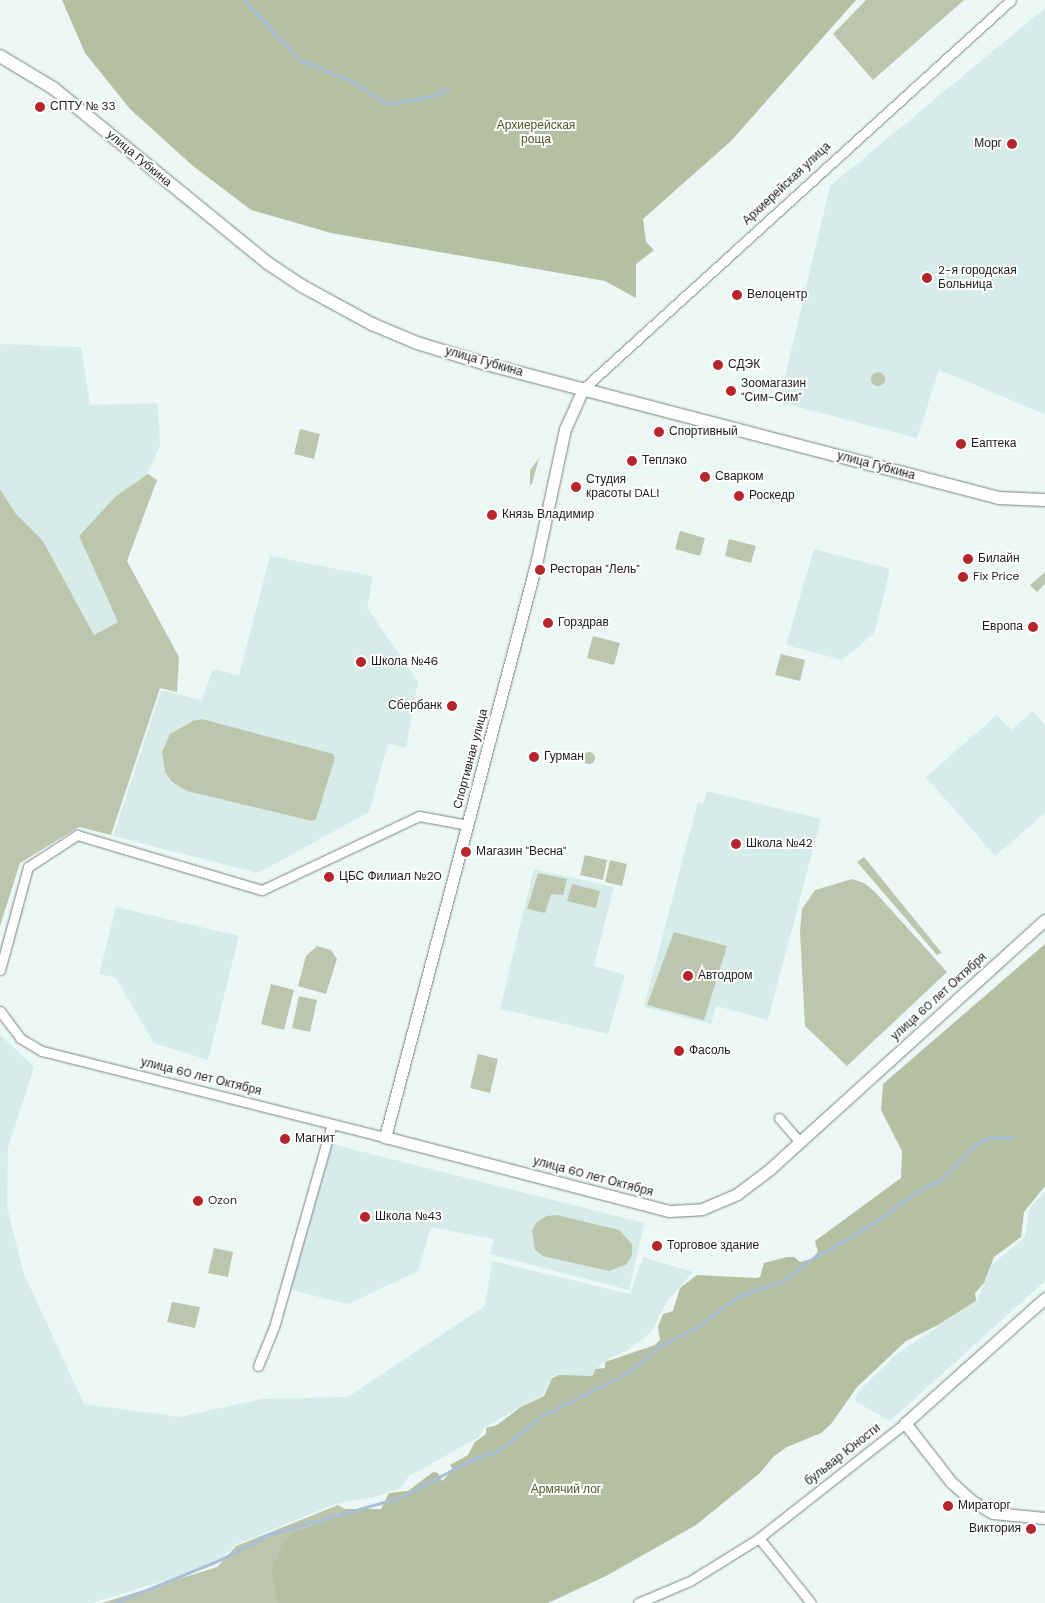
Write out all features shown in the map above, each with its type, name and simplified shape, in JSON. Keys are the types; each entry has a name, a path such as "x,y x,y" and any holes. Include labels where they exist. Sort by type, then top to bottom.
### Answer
{"main road":[{"name":"улица Губкина","path":"0,56 53,88 240,242 314,293 372,324 416,343 583,389 999,498 1044,501"}],"street":[{"name":"Архиерейская улица","path":"583,389 1010,0"},
{"name":"Спортивная улица","path":"386,1137 534,570 565,429 583,389"},
{"path":"0,970 28,867 77,835 262,890 419,816 468,824"},
{"name":"улица 60 лет Октября","path":"0,1011 20,1038 42,1050 669,1211 702,1209 737,1194 800,1142 1045,920"},
{"path":"779,1118 800,1142"},
{"path":"258,1366 274,1327 332,1124"},
{"name":"бульвар Юности","path":"638,1603 690,1581 760,1538 905,1423 1045,1298"},
{"path":"905,1423 951,1482 972,1501 993,1513 1045,1518"},
{"path":"760,1538 811,1603"}],"shaded area":[{"name":"2-я городская Больница","path":"1045,8 1045,414 939,370 917,438 779,402 830,186"},
{"path":"0,344 81,347 90,405 158,403 160,445 148,474 116,496 79,536 118,622 94,635 43,541 16,514 0,489"},
{"path":"814,549 890,569 874,634 842,660 786,645"},
{"path":"270,556 373,576 367,608 418,681 406,748 388,744 369,812 258,873 113,836 161,690 202,700 213,669 239,675"},
{"path":"1033,711 1045,725 1045,813 995,856 926,777 997,715 1011,730"},
{"path":"707,791 821,819 768,1020 716,1006 711,1024 644,1007 698,802 703,803"},
{"path":"534,869 614,887 594,966 625,975 608,1034 500,1009"},
{"path":"116,907 239,936 208,1060 154,1043 116,978 99,974"},
{"path":"0,1035 34,1067 8,1148 7,1207 24,1274 84,1404 180,1417 262,1399 348,1397 485,1306 492,1261 630,1294 643,1257 693,1272 665,1304 652,1331 628,1350 603,1362 591,1376 552,1376 543,1395 484,1428 479,1437 409,1476 400,1488 375,1497 335,1504 235,1545 216,1565 92,1603 0,1603"},
{"path":"332,1144 644,1223 629,1290 490,1254 494,1239 431,1227 418,1271 348,1304 290,1290"},
{"path":"1045,1191 1045,1281 890,1421 855,1401 859,1391 899,1352 977,1301 992,1265 1025,1237 1029,1209"}],"green space":[{"name":"Архиерейская роща","path":"62,0 856,0 731,141 643,219 646,242 654,250 636,264 636,298 605,281 331,233 251,210 193,166 130,109 85,53"},
{"path":"866,0 964,0 873,80 833,34"},
{"path":"878,372 883,374 885,379 883,384 878,386 873,384 871,379 873,374"},
{"path":"300,429 320,434 314,459 294,454"},
{"path":"539,458 532,484 530,485 530,470"},
{"path":"148,474 157,480 127,561 179,657 177,692 160,688 111,835 79,827 20,863 0,926 0,489 16,514 43,541 94,635 118,622 79,536 116,496"},
{"path":"680,531 705,538 700,556 675,549"},
{"path":"729,539 756,546 751,563 725,556"},
{"path":"1045,572 1045,584 1037,592 1030,585"},
{"path":"593,636 620,643 614,665 587,658"},
{"path":"781,654 805,660 800,681 775,675"},
{"path":"202,719 333,754 335,758 316,819 312,821 187,791 172,782 165,772 162,752 170,734 193,721"},
{"path":"587,752 591,752 595,758 591,764 587,764 583,760 583,756"},
{"path":"585,855 607,860 603,880 580,875"},
{"path":"864,857 941,953 937,955 857,862"},
{"path":"610,860 627,864 622,886 605,882"},
{"path":"538,873 567,879 563,895 551,894 545,913 527,909"},
{"path":"852,879 864,883 875,892 947,972 847,1066 805,1026 800,931 802,909 815,890"},
{"path":"572,884 600,891 596,908 567,901"},
{"name":"Автодром","path":"674,932 727,946 704,1020 647,1005"},
{"name":"Армячий лог","path":"1045,944 1045,1186 1024,1212 1021,1237 994,1257 984,1283 975,1293 976,1301 938,1325 906,1341 857,1387 831,1424 821,1433 787,1447 774,1456 760,1473 696,1525 606,1576 548,1603 277,1603 272,1568 283,1543 297,1530 328,1520 345,1509 381,1509 389,1493 408,1491 433,1472 438,1473 442,1481 453,1470 450,1465 468,1455 475,1442 486,1434 486,1428 497,1425 521,1407 544,1396 552,1378 559,1375 592,1376 596,1369 605,1368 605,1362 655,1345 660,1340 658,1327 663,1314 673,1311 680,1288 697,1275 756,1278 760,1277 764,1263 787,1257 794,1257 800,1262 811,1259 818,1252 815,1241 901,1178 902,1151 881,1110 883,1084"},
{"path":"317,946 331,950 337,959 326,994 298,986 306,956"},
{"path":"271,984 294,990 284,1030 261,1024"},
{"path":"299,996 317,1000 310,1032 292,1028"},
{"path":"478,1054 498,1059 490,1093 470,1088"},
{"path":"557,1215 619,1230 632,1244 632,1255 627,1264 609,1271 543,1256 535,1250 532,1231 537,1222 547,1216"},
{"path":"214,1248 233,1252 228,1277 208,1273"},
{"path":"172,1302 200,1307 195,1328 167,1322"},
{"path":"338,1505 345,1509 328,1520 297,1530 273,1568 277,1603 102,1603 217,1567 236,1546"}],"waterway":[{"path":"244,0 300,60 354,82 388,104 429,97 448,89"},
{"path":"115,1603 222,1559 267,1535 399,1498 477,1457 497,1452 540,1417 627,1373 660,1346 694,1329 739,1296 786,1279 810,1260 868,1227 921,1189 941,1180 974,1146 988,1138 1013,1137"}],"place":[{"name":"СПТУ № 33","path":"40,107"},
{"name":"Морг","path":"1012,144"},
{"name":"2-я городская Больница","path":"927,278"},
{"name":"Велоцентр","path":"737,295"},
{"name":"СДЭК","path":"718,365"},
{"name":"Зоомагазин \"Сим-Сим\"","path":"731,391"},
{"name":"Спортивный","path":"659,432"},
{"name":"Еаптека","path":"961,444"},
{"name":"Теплэко","path":"632,461"},
{"name":"Сварком","path":"705,477"},
{"name":"Студия красоты DALI","path":"576,487"},
{"name":"Роскедр","path":"739,496"},
{"name":"Князь Владимир","path":"492,515"},
{"name":"Билайн","path":"968,559"},
{"name":"Ресторан \"Лель\"","path":"540,570"},
{"name":"Fix Price","path":"963,577"},
{"name":"Горздрав","path":"548,623"},
{"name":"Европа","path":"1033,627"},
{"name":"Школа №46","path":"361,662"},
{"name":"Сбербанк","path":"452,706"},
{"name":"Гурман","path":"534,757"},
{"name":"Школа №42","path":"736,844"},
{"name":"Магазин \"Весна\"","path":"466,852"},
{"name":"ЦБС Филиал №20","path":"329,877"},
{"name":"Автодром","path":"688,976"},
{"name":"Фасоль","path":"679,1051"},
{"name":"Магнит","path":"285,1139"},
{"name":"Ozon","path":"198,1201"},
{"name":"Школа №43","path":"365,1217"},
{"name":"Торговое здание","path":"657,1246"},
{"name":"Мираторг","path":"948,1506"},
{"name":"Виктория","path":"1031,1529"}]}
